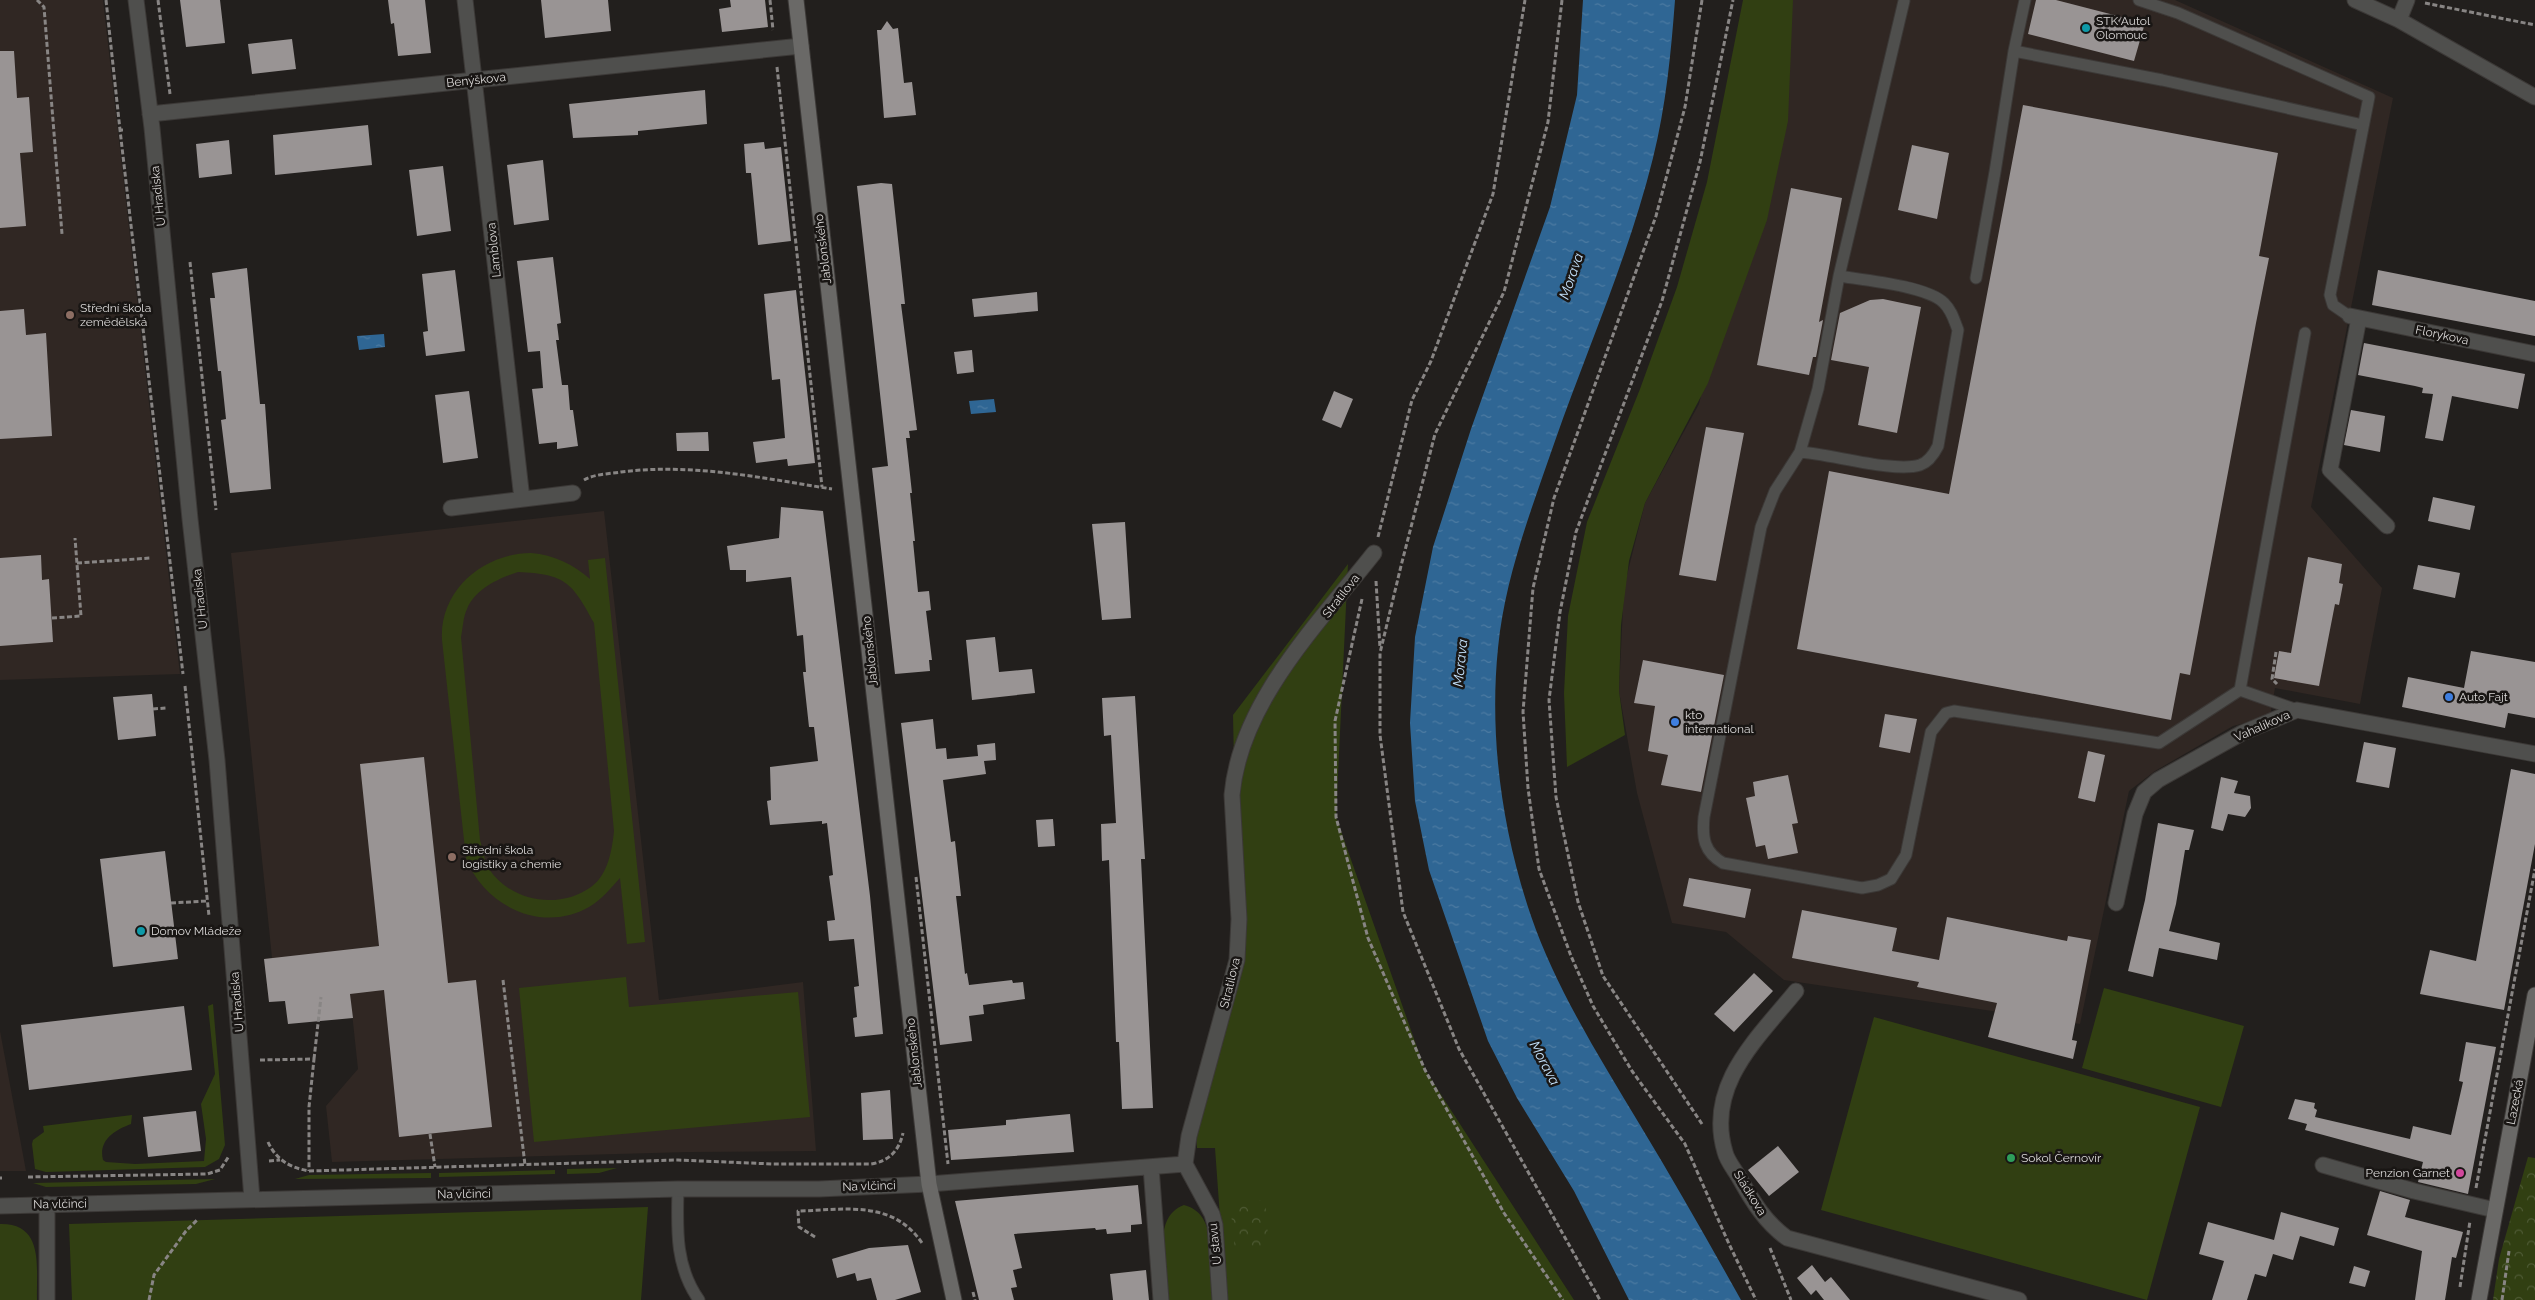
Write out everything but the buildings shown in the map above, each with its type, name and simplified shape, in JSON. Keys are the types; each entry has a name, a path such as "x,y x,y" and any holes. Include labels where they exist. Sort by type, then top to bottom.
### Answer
{"street":[{"name":"U Hradiska","path":"136,0 150,114 190,520 217,760 252,1199"},
{"name":"Lamblova","path":"465,0 522,499"},
{"name":"Jablonského","path":"796,0 853,492 929,1184 954,1300"},
{"path":"2355,0 2399,20 2535,96"},
{"path":"2399,20 2413,1"},
{"name":"Benýškova","path":"150,114 801,46"},
{"path":"2354,317 2330,470 2387,526"},
{"name":"Florykova","path":"2354,317 2535,354"},
{"path":"451,508 573,493"},
{"name":"Stratilova","path":"1185,1164 1189,1136 1237,960 1238,901 1232,795 1235,777 1250,726 1272,686 1293,656 1374,553"},
{"name":"Vahalíkova","path":"2116,903 2135,814 2139,802 2150,786 2242,733 2297,710 2535,754"},
{"name":"Sládkova","path":"1796,991 1742,1058 1728,1080 1723,1099 1721,1132 1725,1153 1754,1205 1772,1227 1787,1238 1969,1294 2019,1300"},
{"name":"Lazecká","path":"2479,1300 2535,995"},
{"path":"929,1184 1185,1164"},
{"name":"U stavu","path":"1185,1164 1213,1220 1220,1300"},
{"path":"2322,1165 2414,1191 2495,1210"},
{"path":"1152,1167 1161,1300"},
{"name":"Na vlčinci","path":"0,1206 678,1189 819,1189 929,1184"},
{"path":"47,1204 47,1300"}],"lane":[{"path":"1976,278 1996,172 2014,51 2025,0"},
{"path":"2139,0 2178,12 2369,97 2330,295 2333,305 2354,317"},
{"path":"1904,1 1840,276 1818,389 1800,452 1775,490 1761,527 1704,817 1703,841 1713,858 1723,863 1862,888 1878,885 1892,879 1906,855 1931,732 1946,713 1954,712 2159,743 2240,690 2305,333"},
{"path":"2014,51 2162,80 2363,125"},
{"path":"1800,452 1821,453 1871,463 1908,467 1921,464 1932,457 1938,446 1958,330 1952,312 1943,302 1926,292 1840,276"},
{"path":"2240,690 2297,710"},
{"path":"678,1189 679,1256 688,1285 699,1300"}],"path":[{"path":"37,0 44,7 62,234"},
{"path":"106,0 184,674"},
{"path":"158,0 170,100"},
{"path":"770,0 773,36"},
{"path":"1525,0 1493,194 1431,360 1412,400 1374,553 1380,653 1380,735 1403,912 1460,1049 1600,1300"},
{"path":"1380,653 1435,434 1504,292 1548,122 1562,0"},
{"path":"1702,0 1685,106 1656,216 1554,498 1533,588 1523,712 1528,788 1540,869 1571,956 1594,1006 1632,1071 1685,1144 1756,1300"},
{"path":"1705,1128 1603,976 1578,902 1556,797 1550,700 1560,612 1576,532 1662,301 1700,162 1733,0"},
{"path":"2413,1 2535,25"},
{"path":"776,62 822,487"},
{"path":"190,262 216,510"},
{"path":"573,493 586,478 635,470 702,469 853,492"},
{"path":"52,618 81,616 75,538"},
{"path":"77,563 151,558"},
{"path":"1364,591 1335,721 1336,817 1368,938 1425,1070 1504,1213 1563,1300"},
{"path":"185,686 209,920"},
{"path":"153,709 166,708"},
{"path":"2460,1290 2473,1204 2535,869"},
{"path":"916,877 949,1172"},
{"path":"171,903 207,901"},
{"path":"503,980 525,1165"},
{"path":"310,1171 309,1107 321,997"},
{"path":"260,1070 258,1060 314,1060"},
{"path":"267,1134 273,1153 281,1160 292,1166 310,1171 705,1160 773,1164 871,1164 885,1160 897,1149 902,1142 904,1124"},
{"path":"430,1134 435,1168"},
{"path":"28,1177 214,1173 224,1166 231,1148"},
{"path":"269,1160 281,1160"},
{"path":"150,1300 154,1275 186,1231 215,1200"},
{"path":"815,1237 799,1227 798,1211 877,1210 911,1229 925,1250"},
{"path":"1766,1239 1791,1300"}],"shaded area":[{"name":"Střední škola zemědělská","path":"0,0 103,0 180,674 0,680"},
{"path":"1793,0 2175,0 2393,98 2311,507 2382,588 2360,704 2275,688 2270,717 2233,726 2155,771 2129,791 2080,1024 1784,980 1726,932 1672,923 1637,793 1619,691 1624,587 1645,503 1699,404"},
{"name":"Střední škola logistiky a chemie","path":"604,511 659,1000 803,982 816,1151 689,1152 332,1162 326,1106 358,1069 350,994 269,1002 264,959 272,958 231,553"},
{"path":"0,1031 26,1171 0,1171"}],"green space":[{"path":"1743,0 1793,0 1788,121 1767,220 1708,383 1645,503 1629,561 1621,625 1619,691 1625,735 1567,767 1564,693 1568,616 1587,522 1640,389 1677,287 1707,182"},
{"path":"531,553 555,558 577,569 590,579 588,560 605,558 645,942 627,944 620,878 593,904 571,915 534,916 517,911 500,902 486,890 466,858 442,640 443,622 448,605 456,590 468,578 481,567 514,555","holes":["518,572 557,578 573,589 594,623 614,831 608,862 597,882 578,894 565,899 536,899 510,889 498,880 489,869 480,840 461,637 464,619 471,602 488,585"]},
{"path":"1348,564 1336,817 1425,1070 1574,1300 1226,1300 1215,1148 1197,1148 1196,1133 1238,953 1233,715"},
{"path":"626,977 629,1007 798,992 810,1117 534,1142 519,988"},
{"path":"2104,988 2244,1026 2221,1107 2082,1068"},
{"path":"213,1004 225,1145 219,1159 205,1167 46,1172 35,1169 32,1144 33,1140 44,1132 43,1126 132,1115 131,1124 119,1129 105,1141 102,1153 103,1160 106,1162 135,1164 204,1161 206,1139 201,1104 215,1074 208,1006"},
{"name":"Sokol Černovír","path":"1874,1017 2200,1107 2147,1300 1821,1210"},
{"path":"2528,1157 2535,1158 2535,1300 2493,1300 2499,1259"},
{"path":"617,1168 599,1173 567,1174 567,1169"},
{"path":"555,1170 555,1174 439,1177 439,1173"},
{"path":"431,1173 431,1178 295,1179 309,1175"},
{"path":"215,1179 196,1184 46,1187 33,1183"},
{"path":"1265,1200 1269,1248 1235,1251 1230,1203"},
{"path":"1184,1205 1202,1216 1210,1236 1214,1300 1168,1300 1163,1261 1163,1233 1173,1211"},
{"path":"648,1207 641,1300 72,1300 69,1224"},
{"path":"0,1224 14,1226 25,1231 31,1239 37,1262 37,1300 0,1300"}],"water":[{"name":"Morava","path":"1583,0 1675,0 1670,60 1658,138 1632,230 1537,491 1513,569 1498,648 1495,715 1500,784 1512,851 1521,884 1541,943 1553,970 1580,1023 1679,1190 1741,1300 1629,1300 1574,1191 1517,1098 1488,1041 1429,870 1415,801 1410,723 1415,637 1433,547 1471,429 1550,207 1577,95"},
{"path":"384,334 385,347 359,350 357,336"},
{"path":"994,399 996,412 971,414 969,401"}],"place":[{"name":"STK Autol Olomouc","path":"2086,28"},
{"name":"Střední škola zemědělská","path":"70,315"},
{"name":"Auto Fajt","path":"2449,697"},
{"name":"kto international","path":"1675,722"},
{"name":"Střední škola logistiky a chemie","path":"452,857"},
{"name":"Domov Mládeže","path":"141,931"},
{"name":"Sokol Černovír","path":"2011,1158"},
{"name":"Penzion Garnet","path":"2460,1173"}]}
